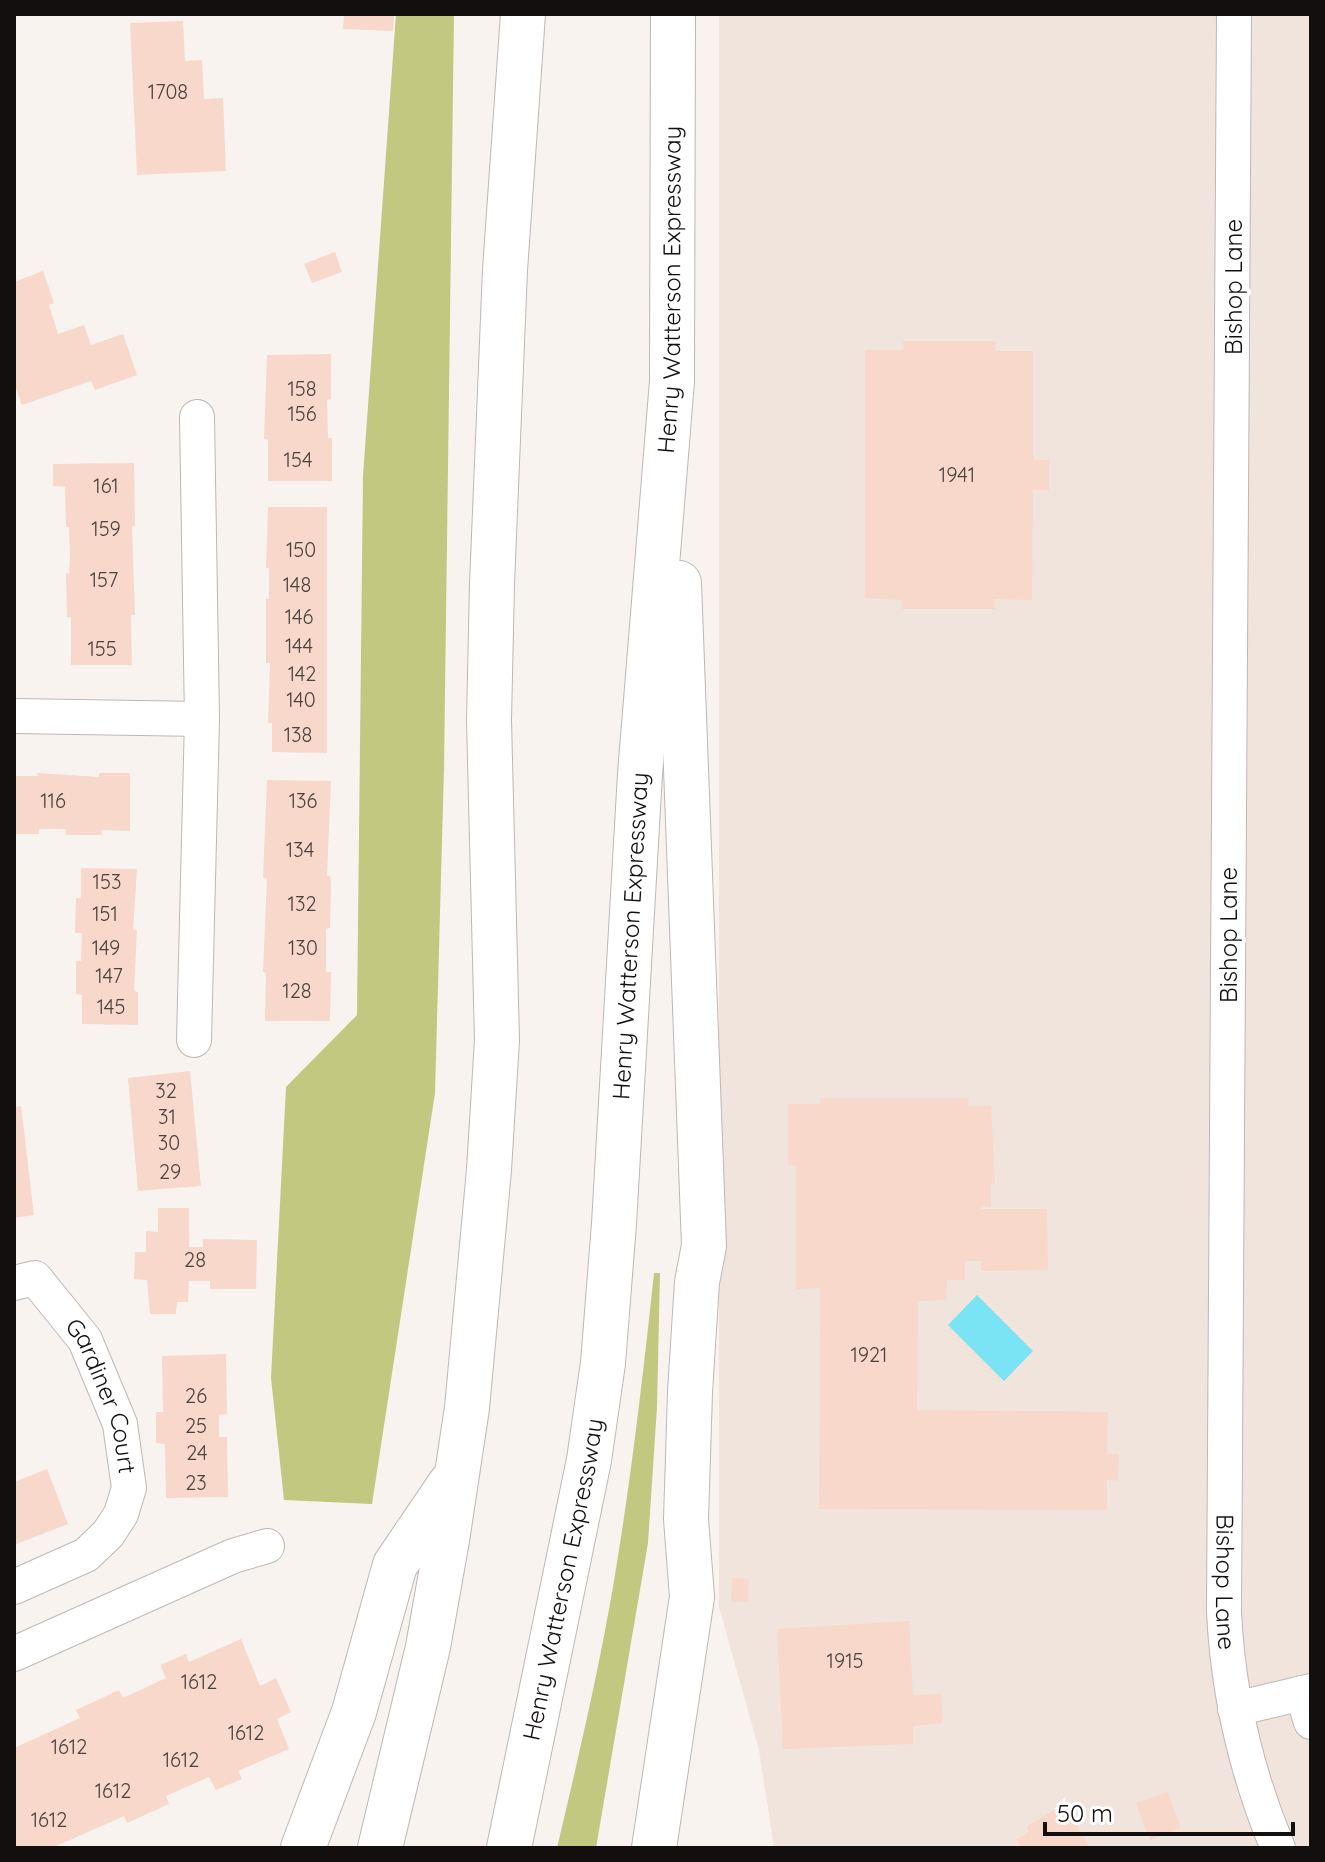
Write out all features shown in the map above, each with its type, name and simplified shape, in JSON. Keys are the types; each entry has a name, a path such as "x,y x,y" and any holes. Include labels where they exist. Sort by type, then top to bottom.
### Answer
{"highway":[{"path":"380,1848 428,1647 458,1472 488,1186 497,1040 489,720 491,599 505,270 523,14"},
{"name":"Henry Watterson Expressway","path":"509,1848 589,1460 603,1363 640,774 672,381 673,14"},
{"path":"654,1848 692,1597 686,1519 697,1282 704,1246 672,381"},
{"path":"303,1848 354,1712 395,1565 458,1472"},
{"path":"625,1848 668,1595 686,1519"}],"street":[{"name":"Bishop Lane","path":"1234,14 1224,1612 1226,1659 1235,1709 1261,1807 1278,1848"},
{"path":"194,1040 202,719 197,417"},
{"path":"14,716 202,719"},
{"name":"Gardiner Court","path":"14,1283 35,1278 85,1340 120,1424 129,1488 121,1514 108,1534 86,1555 14,1587"},
{"path":"14,1654 233,1556 267,1546"},
{"path":"1235,1709 1308,1702"}],"shaded area":[{"path":"719,14 1311,14 1311,1848 774,1848 759,1750 719,1607"}],"green space":[{"path":"396,14 454,14 444,769 435,1093 372,1504 284,1500 271,1378 286,1087 357,1015 363,476"},
{"path":"654,1273 660,1273 657,1407 648,1543 596,1848 557,1848 614,1581"}],"water":[{"path":"977,1295 1033,1351 1004,1381 948,1325"}],"building":[{"path":"344,14 394,14 393,31 343,29"},
{"path":"183,21 185,61 202,60 204,99 223,98 226,171 137,175 130,23"},
{"path":"335,252 342,272 312,283 304,264"},
{"path":"43,271 54,303 49,305 58,334 84,325 91,345 123,334 137,375 95,390 91,381 22,405 14,383 14,282"},
{"path":"903,341 996,341 995,351 1033,351 1033,460 1049,460 1049,490 1033,490 1032,600 994,599 995,609 902,609 901,600 865,598 865,350 904,350"},
{"path":"331,354 331,399 327,400 328,438 332,438 332,481 268,481 268,440 264,439 267,355"},
{"path":"134,463 135,526 132,526 135,615 131,615 132,665 71,665 71,617 67,617 66,573 69,574 69,527 66,527 65,487 53,486 53,464"},
{"path":"268,507 327,507 327,753 272,752 272,723 268,723 270,663 266,663"},
{"path":"37,773 99,777 99,773 130,773 130,831 101,830 102,835 66,835 66,829 39,829 39,834 14,834 14,776 38,776"},
{"path":"267,780 331,781 327,876 331,881 330,928 326,929 326,972 331,972 330,1021 265,1021 266,973 263,972 267,878 263,878"},
{"path":"81,868 137,869 133,930 137,930 134,991 138,992 138,1025 82,1024 82,995 76,994 76,961 81,961 82,933 75,933 76,898 81,898"},
{"path":"190,1071 201,1186 138,1191 128,1078"},
{"path":"820,1098 969,1098 968,1106 991,1106 995,1184 991,1184 991,1207 981,1206 981,1209 1047,1209 1048,1270 981,1271 981,1261 965,1261 965,1280 947,1280 946,1300 918,1301 917,1410 1108,1412 1107,1454 1119,1454 1118,1481 1107,1480 1107,1510 819,1509 820,1288 796,1289 796,1165 788,1165 788,1104 820,1104"},
{"path":"21,1106 34,1215 14,1218 14,1107"},
{"path":"158,1208 189,1208 189,1247 203,1247 203,1239 257,1240 256,1289 210,1289 210,1281 189,1281 188,1302 177,1302 176,1314 150,1314 147,1280 134,1279 135,1252 146,1252 146,1231 158,1232"},
{"path":"226,1354 227,1414 219,1415 219,1437 227,1437 228,1497 166,1498 165,1444 156,1443 156,1412 163,1412 162,1356"},
{"path":"47,1469 68,1524 14,1545 14,1482"},
{"path":"732,1578 749,1579 748,1602 731,1601"},
{"path":"909,1621 913,1695 941,1694 943,1723 913,1726 913,1744 783,1749 777,1629"},
{"path":"241,1639 260,1686 276,1678 291,1712 277,1719 289,1749 238,1771 242,1779 216,1790 209,1777 166,1796 169,1804 127,1823 124,1816 52,1848 14,1848 14,1748 80,1718 76,1710 119,1690 123,1698 166,1678 160,1665 186,1654 189,1662"},
{"path":"1167,1792 1181,1828 1150,1840 1136,1803"},
{"path":"1065,1804 1090,1848 1021,1848 1016,1839 1029,1832 1027,1826"}]}
